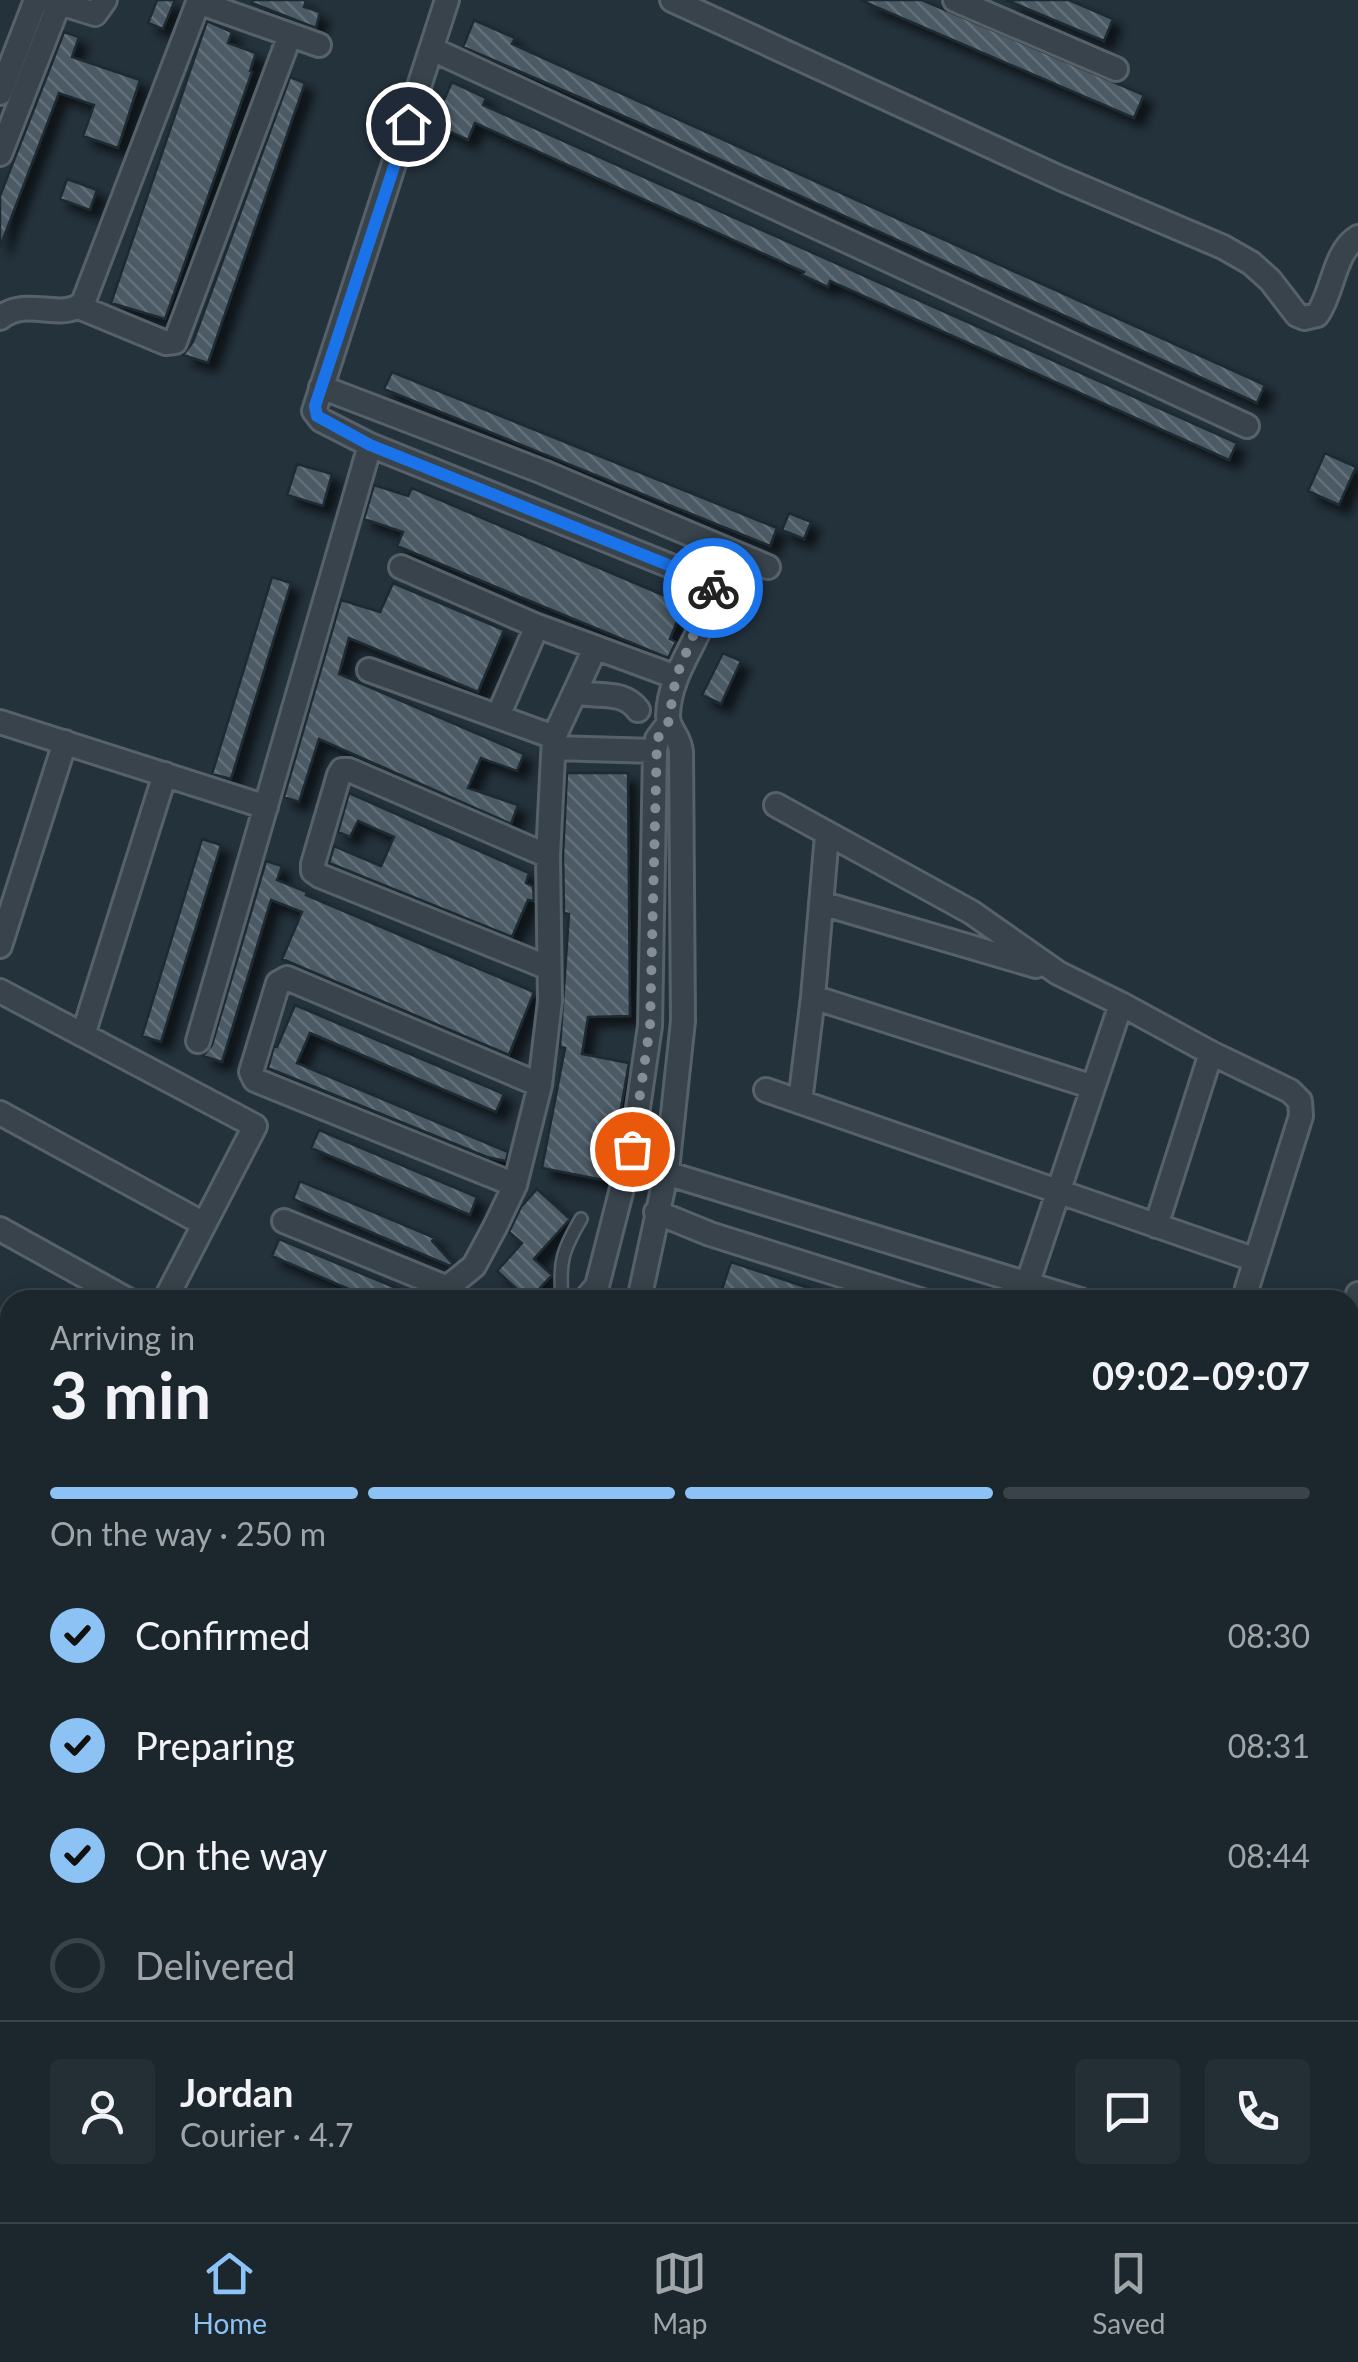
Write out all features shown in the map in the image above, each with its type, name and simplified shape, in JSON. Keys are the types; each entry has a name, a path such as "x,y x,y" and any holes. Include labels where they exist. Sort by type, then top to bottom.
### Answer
{"street":[{"path":"48,1 94,14 105,0"},
{"path":"447,0 315,406 317,416 370,445 708,581 713,588 676,677 668,718 657,739 650,1026 632,1149 594,1290"},
{"path":"672,0 1060,178 1222,247 1251,263 1304,318 1318,315 1326,304 1342,256 1358,236"},
{"path":"954,0 1116,69"},
{"path":"0,93 48,1"},
{"path":"0,154 48,1"},
{"path":"80,307 198,1 319,45"},
{"path":"0,318 20,307 80,307 166,343 176,342 290,34"},
{"path":"432,49 1247,426"},
{"path":"321,387 544,472 768,567"},
{"path":"198,1041 370,445"},
{"path":"401,567 537,626 676,677"},
{"path":"498,716 537,626"},
{"path":"443,1290 474,1266 514,1185 540,1085 550,1001 548,856 554,743 585,695 594,648"},
{"path":"369,670 498,716 554,743 656,751"},
{"path":"585,695 602,708 629,717 638,710 668,718 680,738 683,1021 666,1173 641,1290"},
{"path":"0,722 266,807"},
{"path":"0,946 64,742"},
{"path":"548,856 342,770 313,871 549,968"},
{"path":"83,1036 165,774"},
{"path":"776,805 971,912 1058,973 1210,1054 1290,1091 1302,1108 1247,1288"},
{"path":"800,1102 827,835"},
{"path":"821,903 1058,973"},
{"path":"514,1185 256,1080 251,1072 278,983 287,978 540,1085"},
{"path":"0,991 255,1126 170,1290"},
{"path":"813,997 1093,1087"},
{"path":"1024,1290 1121,1004"},
{"path":"1156,1226 1210,1054"},
{"path":"766,1090 1256,1260"},
{"path":"0,1113 204,1224"},
{"path":"666,1173 1021,1290"},
{"path":"656,1212 710,1234 888,1290"},
{"path":"284,1221 430,1290"},
{"path":"0,1229 110,1290"}],"lane":[{"path":"561,1290 563,1250 582,1219"}],"building":[{"path":"157,0 175,0 163,29 148,23"},
{"path":"306,0 304,7 320,12 316,28 252,3"},
{"path":"860,0 922,0 1144,95 1134,118"},
{"path":"1006,0 1069,0 1113,19 1104,41"},
{"path":"474,20 515,38 512,44 1265,385 1257,403 463,47"},
{"path":"207,21 232,32 228,43 256,53 165,319 111,303"},
{"path":"64,32 79,37 72,57 140,80 118,148 83,136 94,105 59,93 0,247 0,196"},
{"path":"290,77 305,83 208,363 183,355 193,342"},
{"path":"452,82 486,98 483,105 1237,443 1229,460 830,281 828,287 802,275 804,272 475,123 468,140 433,124"},
{"path":"67,179 97,190 90,210 60,199"},
{"path":"392,372 777,528 770,546 384,389"},
{"path":"1325,453 1356,467 1339,505 1308,491"},
{"path":"297,464 332,474 323,506 287,495"},
{"path":"374,485 408,496 412,488 684,604 670,639 676,642 668,658 397,546 403,532 364,519"},
{"path":"789,513 811,522 804,539 782,530"},
{"path":"272,577 291,583 231,779 212,774"},
{"path":"393,583 504,630 478,692 349,638 339,674 524,754 517,771 481,758 468,788 518,805 511,824 319,739 299,802 284,797 341,600 380,612"},
{"path":"723,653 741,661 721,704 702,695"},
{"path":"567,773 628,773 630,1016 588,1017 582,1054 629,1063 608,1181 542,1168 565,1048 560,1047 569,914 564,913 563,856"},
{"path":"349,793 529,873 526,883 533,886 534,901 528,900 512,937 329,863 334,846 381,866 394,837 358,821 350,837 338,832"},
{"path":"202,839 221,845 161,1042 142,1036"},
{"path":"266,861 282,866 277,880 307,892 306,895 534,992 509,1055 282,959 302,912 271,900 222,1062 203,1056 212,1045"},
{"path":"295,1005 504,1094 496,1112 310,1033 297,1063 508,1152 506,1161 487,1157 268,1068 274,1046 277,1047"},
{"path":"319,1130 477,1197 470,1215 311,1148"},
{"path":"300,1181 435,1238 432,1241 453,1264 293,1199"},
{"path":"537,1189 570,1219 534,1259 552,1275 538,1290 518,1290 497,1271 522,1243 509,1232 521,1207"},
{"path":"279,1239 401,1290 351,1290 272,1256"},
{"path":"731,1262 814,1290 725,1290 722,1289"}],"way so far":[{"path":"632,1149 650,1026 657,739 668,724 676,677 713,588"}],"route":[{"path":"408,124 315,406 317,416 370,445 708,581 713,588"}]}
